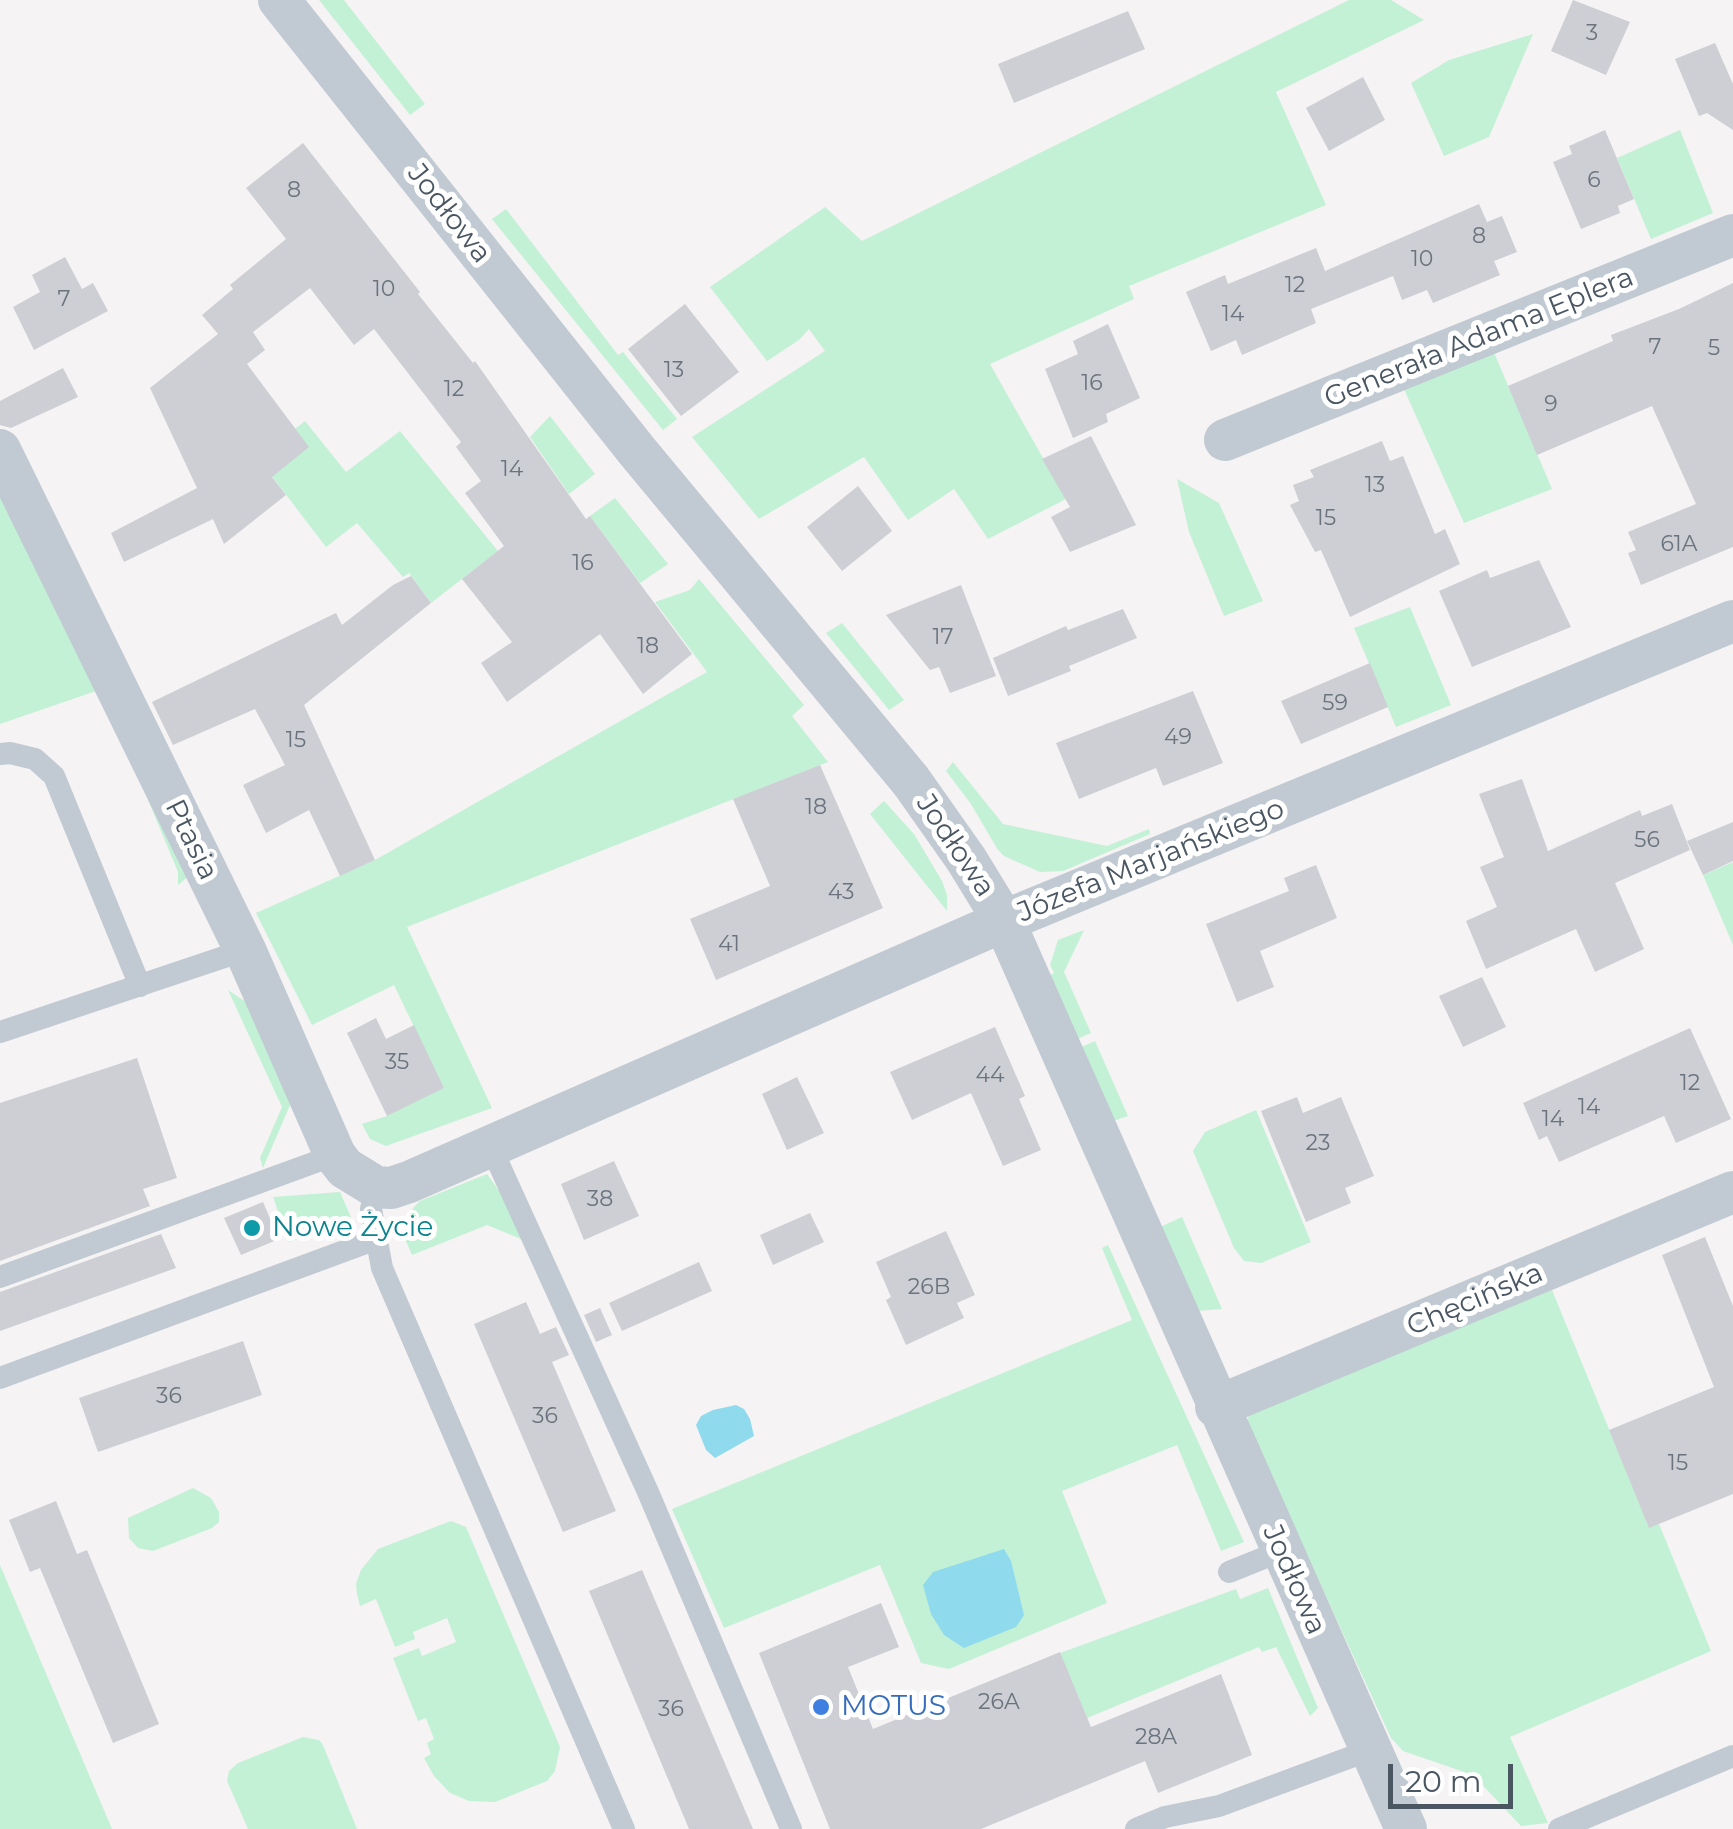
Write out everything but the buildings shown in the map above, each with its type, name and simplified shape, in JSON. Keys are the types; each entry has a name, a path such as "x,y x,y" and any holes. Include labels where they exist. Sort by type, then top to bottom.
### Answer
{"street":[{"name":"Jodłowa","path":"279,0 637,450 912,781 1004,921 1406,1829"},
{"name":"Generała Adama Eplera","path":"1225,440 1733,235"},
{"name":"Ptasia","path":"0,450 245,950 334,1156 346,1168 392,1184"},
{"name":"Józefa Marjańskiego","path":"392,1184 491,1146 1004,921 1733,621"},
{"name":"Chęcińska","path":"1216,1407 1733,1192"}],"lane":[{"path":"0,754 35,759 54,776 140,986"},
{"path":"0,1032 245,950"},
{"path":"491,1146 648,1492 791,1829"},
{"path":"0,1277 334,1156"},
{"path":"392,1184 371,1209 382,1268 624,1829"},
{"path":"0,1378 374,1240"},
{"path":"1229,1572 1281,1551"},
{"path":"1136,1829 1165,1817 1219,1806 1370,1750"},
{"path":"1559,1829 1733,1756"}],"green space":[{"path":"319,0 344,0 425,104 410,115"},
{"path":"1349,0 1391,0 1424,20 1276,92 1326,205 1129,286 1134,299 990,364 1066,499 988,539 954,489 908,520 864,457 759,519 692,437 825,351 809,329 767,361 710,287 825,207 862,241"},
{"path":"1533,34 1489,137 1444,156 1411,83 1449,60"},
{"path":"1680,130 1713,213 1651,239 1617,158"},
{"path":"506,209 618,355 623,352 677,419 663,430 492,219"},
{"path":"1493,350 1552,489 1464,523 1403,387"},
{"path":"550,416 595,474 569,494 530,437"},
{"path":"305,421 346,472 400,431 498,551 431,603 409,573 403,577 357,523 326,547 258,458"},
{"path":"1177,479 1219,503 1263,601 1224,616 1189,532"},
{"path":"0,487 104,683 191,874 178,885 178,872 102,689 0,724"},
{"path":"615,498 668,564 640,583 590,516"},
{"path":"699,579 804,705 792,716 828,762 407,927 492,1108 386,1146 370,1139 362,1124 387,1116 443,1087 394,985 312,1025 256,913 375,860 707,672 655,602 690,590"},
{"path":"1410,607 1451,705 1396,727 1354,628"},
{"path":"842,623 904,700 889,710 826,633"},
{"path":"953,762 1003,824 1107,846 1149,829 1150,834 1063,871 1040,872 998,850 946,771"},
{"path":"884,801 914,834 942,881 947,911 870,814"},
{"path":"1733,862 1733,945 1703,875"},
{"path":"1084,930 1064,972 1091,1033 1073,1041 1045,978 1054,973 1050,965 1058,940"},
{"path":"228,990 249,1004 293,1098 263,1168 260,1158 282,1107"},
{"path":"1095,1041 1128,1116 1110,1122 1077,1049"},
{"path":"1256,1110 1311,1242 1261,1263 1244,1261 1234,1248 1193,1151 1205,1132"},
{"path":"487,1174 513,1210 526,1241 487,1225 412,1255 405,1239 413,1208 420,1201"},
{"path":"340,1192 353,1222 289,1242 273,1197"},
{"path":"1182,1217 1222,1309 1196,1311 1158,1228"},
{"path":"1108,1245 1244,1542 1221,1551 1177,1445 1062,1491 1107,1603 949,1669 921,1663 880,1565 724,1628 672,1509 1132,1320 1102,1248"},
{"path":"1552,1290 1649,1527 1659,1524 1711,1651 1510,1737 1548,1823 1521,1826 1473,1775 1403,1751 1391,1738 1247,1425 1249,1413"},
{"path":"193,1488 211,1498 219,1512 219,1522 153,1551 138,1548 129,1538 128,1518"},
{"path":"451,1521 466,1527 560,1747 555,1771 547,1781 495,1802 469,1801 450,1793 434,1776 424,1758 431,1754 427,1743 434,1739 426,1718 418,1721 393,1658 419,1648 422,1656 456,1642 447,1618 413,1632 415,1639 395,1647 376,1599 360,1606 357,1594 361,1570 378,1549"},
{"path":"0,1565 112,1829 0,1829"},
{"path":"1268,1588 1318,1708 1310,1716 1276,1647 1262,1652 1259,1647 1087,1718 1060,1653 1236,1589 1240,1599"},
{"path":"303,1737 319,1740 323,1745 357,1829 248,1829 227,1781 229,1771 238,1763"}],"water":[{"path":"736,1405 750,1419 754,1436 715,1458 706,1450 696,1425 701,1416 713,1410"},
{"path":"1004,1549 1011,1561 1024,1615 1016,1627 964,1648 944,1635 931,1614 923,1585 933,1572"}],"place":[{"name":"Nowe Życie","path":"252,1228"},
{"name":"MOTUS","path":"821,1707"}]}
